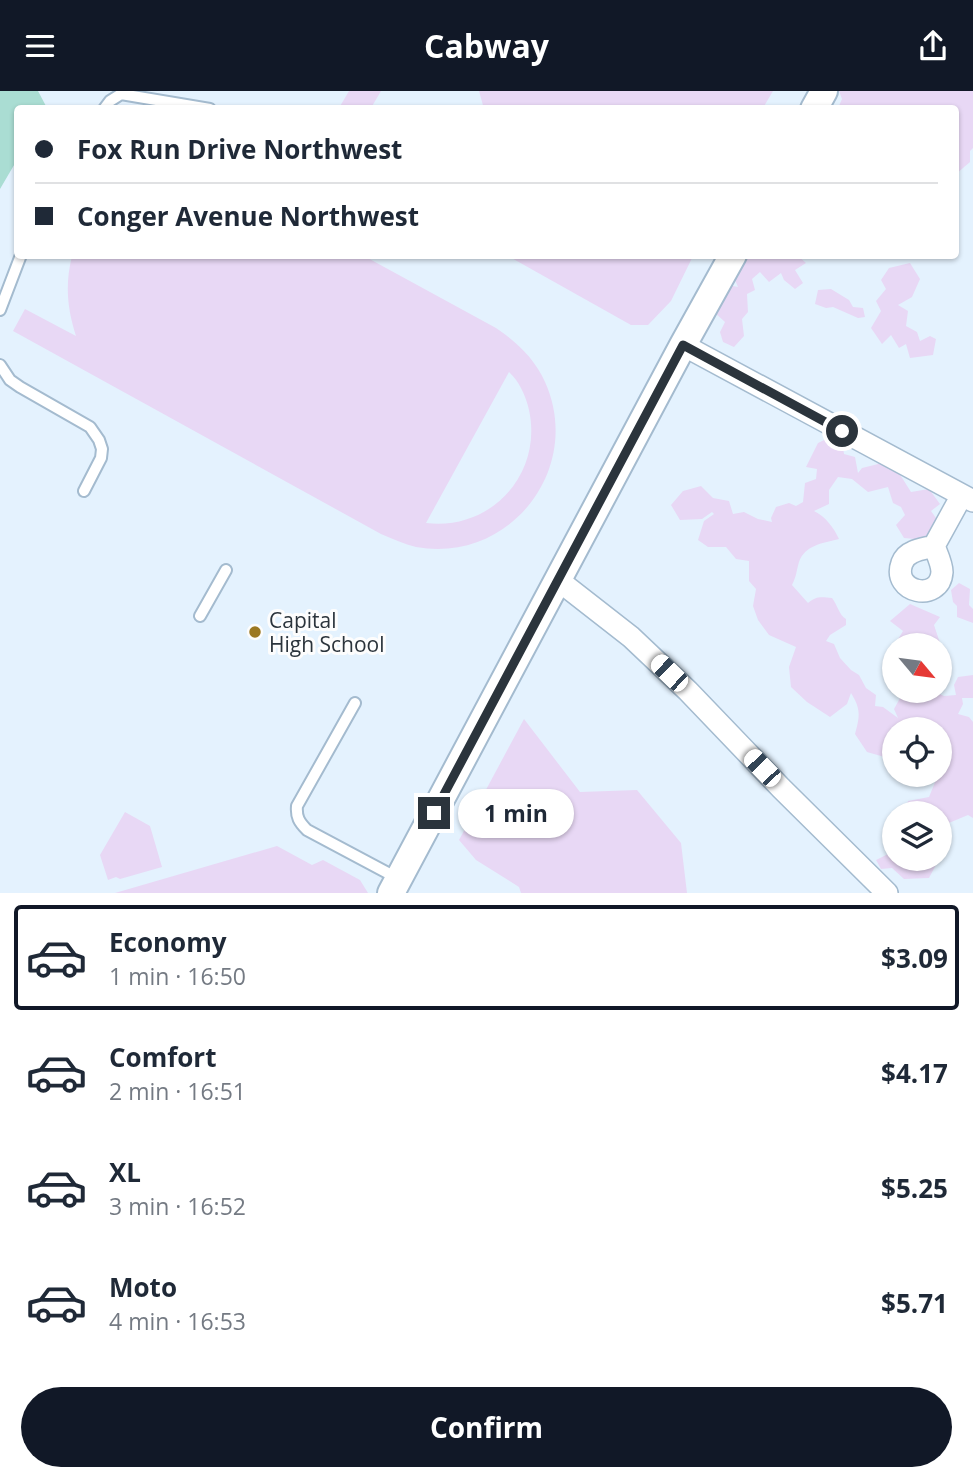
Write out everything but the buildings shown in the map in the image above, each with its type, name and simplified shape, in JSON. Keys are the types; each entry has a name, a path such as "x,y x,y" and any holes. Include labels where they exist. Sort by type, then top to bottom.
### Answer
{"street":[{"path":"395,886 731,259"},
{"path":"683,345 967,498 934,546"},
{"path":"558,580 631,637 688,691 887,893"}],"lane":[{"path":"107,105 121,92 189,105"},
{"path":"0,310 19,259"},
{"path":"0,365 10,380 89,427 99,440 101,458 84,491"},
{"path":"200,616 226,570"},
{"path":"355,703 297,806 296,815 307,830 395,886"}],"shaded area":[{"path":"0,91 38,91 45,105 14,105 14,165 0,189"},
{"path":"349,91 381,91 373,105 341,105"},
{"path":"479,91 773,91 765,105 483,105"},
{"path":"839,91 973,91 973,148 970,151 970,162 959,171 959,105 839,105 842,99"},
{"path":"71,259 370,259 496,328 531,358 545,382 555,414 555,446 546,476 530,503 508,525 481,540 450,548 416,547 381,534 13,331 25,309 76,336 68,296","holes":["509,372 519,384 529,410 531,434 528,456 520,476 491,508 471,518 450,523 426,523"]},
{"path":"513,259 692,259 671,301 648,325 631,325"},
{"path":"801,259 806,263 795,270 803,283 795,289 784,280 781,273 769,282 760,272 752,279 755,290 747,294 748,312 742,319 744,336 734,347 723,342 720,332 725,322 714,312 728,285 738,287 732,273 739,260"},
{"path":"910,263 920,279 912,297 898,305 908,311 906,326 917,332 920,341 930,336 936,339 933,355 910,358 906,344 899,348 891,335 882,344 871,328 881,311 876,301 886,289 881,280 889,268"},
{"path":"831,289 849,300 853,307 863,308 865,317 858,318 833,307 826,308 815,304 818,290"},
{"path":"830,437 842,441 844,454 855,457 858,473 862,468 882,463 899,473 911,492 929,489 940,504 931,511 936,518 926,540 904,538 896,525 905,515 901,507 893,503 888,487 868,492 852,479 838,477 829,490 829,504 814,511 829,523 839,539 815,546 806,552 799,562 792,585 808,603 819,597 832,598 846,619 846,625 830,635 826,641 834,644 840,658 859,675 866,688 876,695 875,706 883,707 897,717 882,717 882,756 867,752 855,734 859,713 851,693 847,704 830,717 807,702 791,687 789,667 796,647 769,635 758,620 753,606 756,589 749,581 749,561 736,559 726,547 708,547 698,540 704,521 714,514 712,512 702,519 680,520 671,505 683,491 701,486 713,498 729,501 733,514 744,512 772,522 776,507 789,503 796,506 803,502 805,483 816,479 817,469 806,467 818,443"},
{"path":"959,583 970,589 969,605 973,609 973,623 957,617 957,606 953,602 951,590"},
{"path":"910,604 940,617 934,625 937,633 902,633 903,631 890,621"},
{"path":"973,675 973,698 962,698 963,704 958,714 969,717 973,722 973,818 968,815 952,822 952,801 908,801 929,797 933,787 952,787 952,717 898,717 894,709 897,703 952,703 958,677"},
{"path":"524,719 580,792 637,790 681,843 687,893 521,893 519,887 476,860 459,840"},
{"path":"125,812 150,826 162,867 108,880 100,855"},
{"path":"277,846 312,865 323,860 360,880 368,893 115,893"},
{"path":"882,857 882,869 881,869 876,860"},
{"path":"895,871 933,871 929,878 904,879"}],"place":[{"name":"Capital High School","path":"255,632"}],"route":[{"path":"434,813 683,345 842,431"}]}
